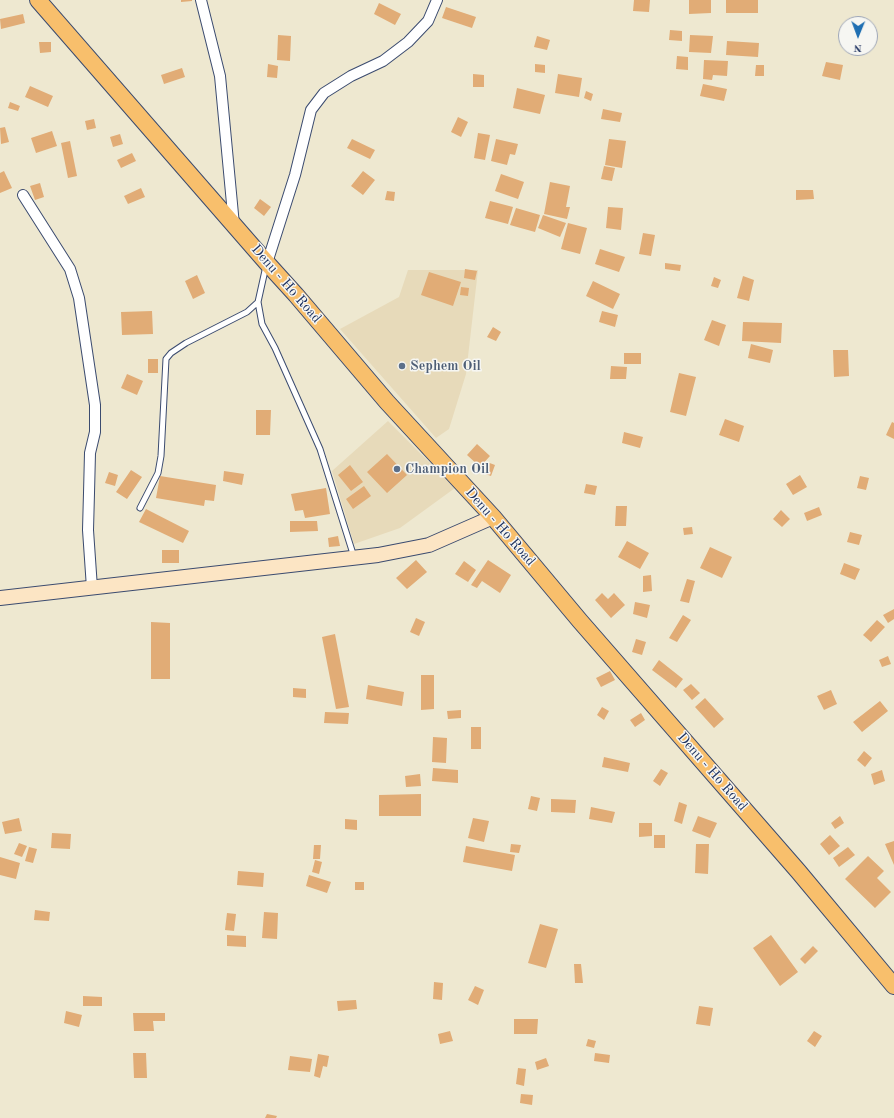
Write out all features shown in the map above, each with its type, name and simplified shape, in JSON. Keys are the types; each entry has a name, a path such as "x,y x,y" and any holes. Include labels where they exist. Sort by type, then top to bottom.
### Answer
{"main road":[{"name":"Denu - Ho Road","path":"38,0 296,295 387,402 493,517 580,621 798,871 894,986"}],"street":[{"path":"201,0 220,76 234,225"},
{"path":"267,263 295,174 311,110 324,93 351,76 383,61 408,42 428,21 437,0"},
{"path":"23,195 70,269 79,298 94,404 95,432 90,453 88,530 92,588"},
{"path":"0,598 354,558 429,545 493,517"}],"lane":[{"path":"267,263 258,302 262,324 275,348 320,449 354,558"},
{"path":"140,508 158,473 161,456 166,358 186,343 247,312 258,302"}],"shaded area":[{"path":"408,270 478,270 466,374 449,429 436,438 340,329 399,297"},
{"path":"388,421 455,488 400,528 354,544 332,471"}],"building":[{"path":"181,0 192,0 192,1 181,2"},
{"path":"634,0 650,0 649,12 633,11"},
{"path":"689,0 711,0 711,13 689,14"},
{"path":"726,0 758,0 758,13 726,13"},
{"path":"379,3 401,14 395,25 374,14"},
{"path":"446,7 476,17 472,28 442,18"},
{"path":"23,14 25,23 1,29 0,19"},
{"path":"670,30 682,31 682,41 669,40"},
{"path":"278,35 291,36 290,61 277,60"},
{"path":"690,35 713,36 711,53 689,52"},
{"path":"537,36 550,40 547,50 534,47"},
{"path":"727,41 759,43 758,57 726,55"},
{"path":"39,42 51,42 51,52 40,53"},
{"path":"677,56 688,57 688,70 676,69"},
{"path":"704,60 728,61 727,76 713,75 712,80 703,79"},
{"path":"826,62 843,65 840,80 822,76"},
{"path":"268,64 278,66 277,78 267,77"},
{"path":"535,64 545,65 545,73 535,72"},
{"path":"756,65 764,65 764,76 755,76"},
{"path":"182,68 185,77 164,84 161,75"},
{"path":"473,74 484,75 484,87 473,87"},
{"path":"558,74 582,78 579,97 555,93"},
{"path":"703,84 727,89 724,101 700,96"},
{"path":"30,86 53,96 48,107 25,97"},
{"path":"517,88 545,95 540,114 513,108"},
{"path":"586,91 593,94 591,101 584,98"},
{"path":"10,102 20,106 18,111 8,108"},
{"path":"603,109 622,113 620,122 601,119"},
{"path":"458,117 468,122 461,137 451,132"},
{"path":"94,119 96,128 87,130 85,121"},
{"path":"5,127 9,142 1,144 0,128"},
{"path":"52,131 57,146 36,153 31,138"},
{"path":"478,133 490,135 485,160 474,158"},
{"path":"120,134 123,144 113,147 110,137"},
{"path":"352,139 375,150 370,159 347,148"},
{"path":"496,139 518,144 515,155 510,154 507,165 491,161"},
{"path":"609,139 626,141 622,168 605,165"},
{"path":"70,141 77,176 68,178 61,143"},
{"path":"132,153 136,161 121,168 117,160"},
{"path":"604,166 615,168 612,181 601,179"},
{"path":"4,171 12,188 0,193 0,173"},
{"path":"363,171 375,180 363,195 351,186"},
{"path":"501,174 524,182 518,199 495,191"},
{"path":"550,182 570,186 566,207 570,207 567,219 544,214"},
{"path":"40,183 44,197 35,200 30,186"},
{"path":"141,188 145,197 128,204 124,196"},
{"path":"796,190 813,190 814,199 796,200"},
{"path":"387,191 395,192 394,201 385,200"},
{"path":"260,199 271,207 264,216 254,208"},
{"path":"490,201 513,207 508,224 485,218"},
{"path":"608,207 623,208 621,230 606,228"},
{"path":"516,208 540,215 535,232 510,225"},
{"path":"543,215 566,223 560,237 538,228"},
{"path":"568,223 587,228 580,254 561,249"},
{"path":"643,233 655,235 651,256 639,254"},
{"path":"600,249 625,257 619,272 595,264"},
{"path":"665,263 681,265 680,271 665,269"},
{"path":"465,269 477,271 475,280 464,278"},
{"path":"429,272 461,282 453,306 421,295"},
{"path":"197,275 205,293 193,299 185,281"},
{"path":"743,276 754,280 749,301 737,298"},
{"path":"714,277 721,280 718,288 711,286"},
{"path":"593,281 620,294 613,309 586,296"},
{"path":"461,287 469,288 468,296 460,295"},
{"path":"152,311 153,334 122,335 121,312"},
{"path":"602,311 618,315 615,327 599,322"},
{"path":"712,320 726,325 719,346 704,340"},
{"path":"743,322 782,323 781,343 742,341"},
{"path":"493,327 501,332 496,341 487,337"},
{"path":"751,344 773,350 770,363 748,358"},
{"path":"833,350 848,350 849,376 834,377"},
{"path":"624,353 641,353 641,364 624,364"},
{"path":"148,359 158,359 158,373 148,373"},
{"path":"611,366 627,367 626,379 610,379"},
{"path":"679,373 696,377 686,416 670,412"},
{"path":"127,374 143,381 137,395 121,388"},
{"path":"256,410 271,410 270,435 256,435"},
{"path":"725,419 744,426 739,442 719,435"},
{"path":"892,422 894,423 894,439 886,435"},
{"path":"624,432 643,437 640,448 622,443"},
{"path":"477,444 490,456 480,467 467,455"},
{"path":"387,454 407,475 387,493 367,472"},
{"path":"487,462 495,465 491,476 483,473"},
{"path":"350,465 363,482 351,491 338,475"},
{"path":"131,470 142,477 127,499 116,492"},
{"path":"224,471 244,474 242,485 223,481"},
{"path":"109,472 118,475 115,486 105,483"},
{"path":"800,475 807,487 793,495 786,484"},
{"path":"160,476 216,485 214,501 205,500 204,506 156,498"},
{"path":"860,476 869,478 866,490 857,488"},
{"path":"586,484 597,486 595,495 584,493"},
{"path":"364,486 371,496 353,509 346,499"},
{"path":"326,488 330,514 305,518 303,510 295,511 291,494"},
{"path":"616,506 627,506 626,526 615,526"},
{"path":"819,507 822,515 807,521 804,513"},
{"path":"146,509 189,531 183,543 139,522"},
{"path":"781,510 790,519 782,527 773,519"},
{"path":"290,521 317,521 318,531 290,532"},
{"path":"692,527 693,534 684,535 683,528"},
{"path":"850,532 862,535 859,545 847,542"},
{"path":"338,536 340,546 329,547 328,538"},
{"path":"627,541 649,553 640,569 618,557"},
{"path":"710,547 732,557 722,578 700,568"},
{"path":"162,550 179,550 179,563 162,563"},
{"path":"416,560 427,572 407,589 396,578"},
{"path":"488,560 511,575 500,593 482,581 477,588 471,585"},
{"path":"464,561 476,570 468,582 455,574"},
{"path":"844,563 860,569 855,580 840,574"},
{"path":"651,575 652,591 643,592 643,576"},
{"path":"687,579 695,581 689,603 680,601"},
{"path":"602,593 608,599 614,593 625,605 611,618 595,600"},
{"path":"635,602 650,605 647,618 633,614"},
{"path":"894,609 894,619 888,623 883,615"},
{"path":"683,615 691,620 677,642 669,638"},
{"path":"416,618 425,622 419,636 410,632"},
{"path":"877,620 885,627 871,642 863,635"},
{"path":"151,622 170,623 170,679 151,679"},
{"path":"335,634 349,707 336,709 322,637"},
{"path":"636,639 646,642 642,655 632,652"},
{"path":"888,656 891,664 882,667 879,660"},
{"path":"659,660 683,679 676,688 652,670"},
{"path":"610,671 615,680 601,687 596,678"},
{"path":"421,675 434,675 434,709 421,710"},
{"path":"691,684 700,693 692,700 683,690"},
{"path":"368,685 404,692 402,706 366,699"},
{"path":"293,688 306,689 306,698 293,697"},
{"path":"831,690 837,704 824,710 817,696"},
{"path":"705,698 724,719 714,728 695,707"},
{"path":"880,701 888,711 862,732 853,722"},
{"path":"602,707 609,711 604,720 597,715"},
{"path":"461,710 461,718 448,719 447,711"},
{"path":"325,712 349,713 348,724 324,723"},
{"path":"641,713 645,720 635,727 630,720"},
{"path":"471,727 481,727 481,749 471,749"},
{"path":"433,737 447,738 446,763 432,762"},
{"path":"864,751 872,758 865,767 857,760"},
{"path":"604,757 630,763 628,772 602,767"},
{"path":"433,768 458,770 458,783 432,781"},
{"path":"661,769 668,773 660,786 653,781"},
{"path":"882,770 885,781 874,785 871,774"},
{"path":"420,774 421,786 406,787 405,776"},
{"path":"421,794 421,816 379,816 379,795"},
{"path":"531,796 540,798 537,811 528,809"},
{"path":"551,799 576,800 575,813 551,812"},
{"path":"679,802 687,805 682,824 674,821"},
{"path":"591,807 615,812 612,823 589,819"},
{"path":"698,816 717,823 710,838 692,831"},
{"path":"840,816 844,823 835,829 831,823"},
{"path":"19,818 22,831 5,834 2,822"},
{"path":"473,818 489,821 484,842 468,838"},
{"path":"345,819 357,820 357,830 345,829"},
{"path":"639,823 652,823 652,836 639,837"},
{"path":"52,833 71,834 70,849 51,848"},
{"path":"654,835 665,835 665,848 654,848"},
{"path":"830,835 840,846 829,855 820,844"},
{"path":"894,841 894,865 885,844"},
{"path":"19,843 27,846 22,857 14,854"},
{"path":"511,844 521,845 519,853 510,852"},
{"path":"696,844 709,844 708,874 695,873"},
{"path":"314,845 321,845 320,859 313,859"},
{"path":"466,846 515,855 512,871 463,862"},
{"path":"29,847 37,849 33,863 25,861"},
{"path":"848,847 855,855 839,867 833,858"},
{"path":"868,856 884,871 877,878 891,892 875,908 845,879"},
{"path":"0,857 20,863 16,879 0,875"},
{"path":"315,860 322,862 319,874 312,872"},
{"path":"238,871 264,873 263,887 237,885"},
{"path":"309,875 331,882 327,893 306,886"},
{"path":"355,882 364,882 364,890 355,890"},
{"path":"35,910 50,912 49,921 34,920"},
{"path":"264,912 278,913 277,939 262,938"},
{"path":"227,913 236,914 234,931 225,930"},
{"path":"540,924 558,929 546,968 528,963"},
{"path":"227,935 246,936 246,947 227,946"},
{"path":"771,935 798,972 780,986 753,948"},
{"path":"813,946 818,951 805,964 800,959"},
{"path":"574,964 581,964 583,983 575,983"},
{"path":"434,982 443,983 442,1000 433,999"},
{"path":"475,986 484,990 478,1005 468,1000"},
{"path":"83,996 102,997 102,1006 83,1006"},
{"path":"356,1000 357,1009 338,1011 337,1001"},
{"path":"699,1006 713,1008 710,1026 696,1024"},
{"path":"66,1011 82,1015 79,1027 64,1023"},
{"path":"133,1013 165,1013 165,1021 153,1021 154,1031 134,1031"},
{"path":"514,1019 538,1019 537,1034 514,1034"},
{"path":"450,1031 453,1041 440,1044 438,1034"},
{"path":"814,1031 822,1036 815,1047 807,1041"},
{"path":"588,1039 596,1041 594,1048 586,1046"},
{"path":"133,1053 146,1053 147,1078 134,1078"},
{"path":"595,1053 610,1055 609,1063 594,1061"},
{"path":"318,1054 329,1056 327,1067 323,1066 320,1078 314,1076"},
{"path":"290,1056 312,1059 310,1072 288,1070"},
{"path":"546,1058 549,1066 537,1070 535,1062"},
{"path":"518,1068 526,1069 524,1086 516,1084"},
{"path":"521,1094 533,1095 532,1105 520,1103"},
{"path":"267,1114 277,1116 276,1118 265,1118"}],"place":[{"name":"Sephem Oil","path":"402,366"},
{"name":"Champion Oil","path":"397,469"}]}
